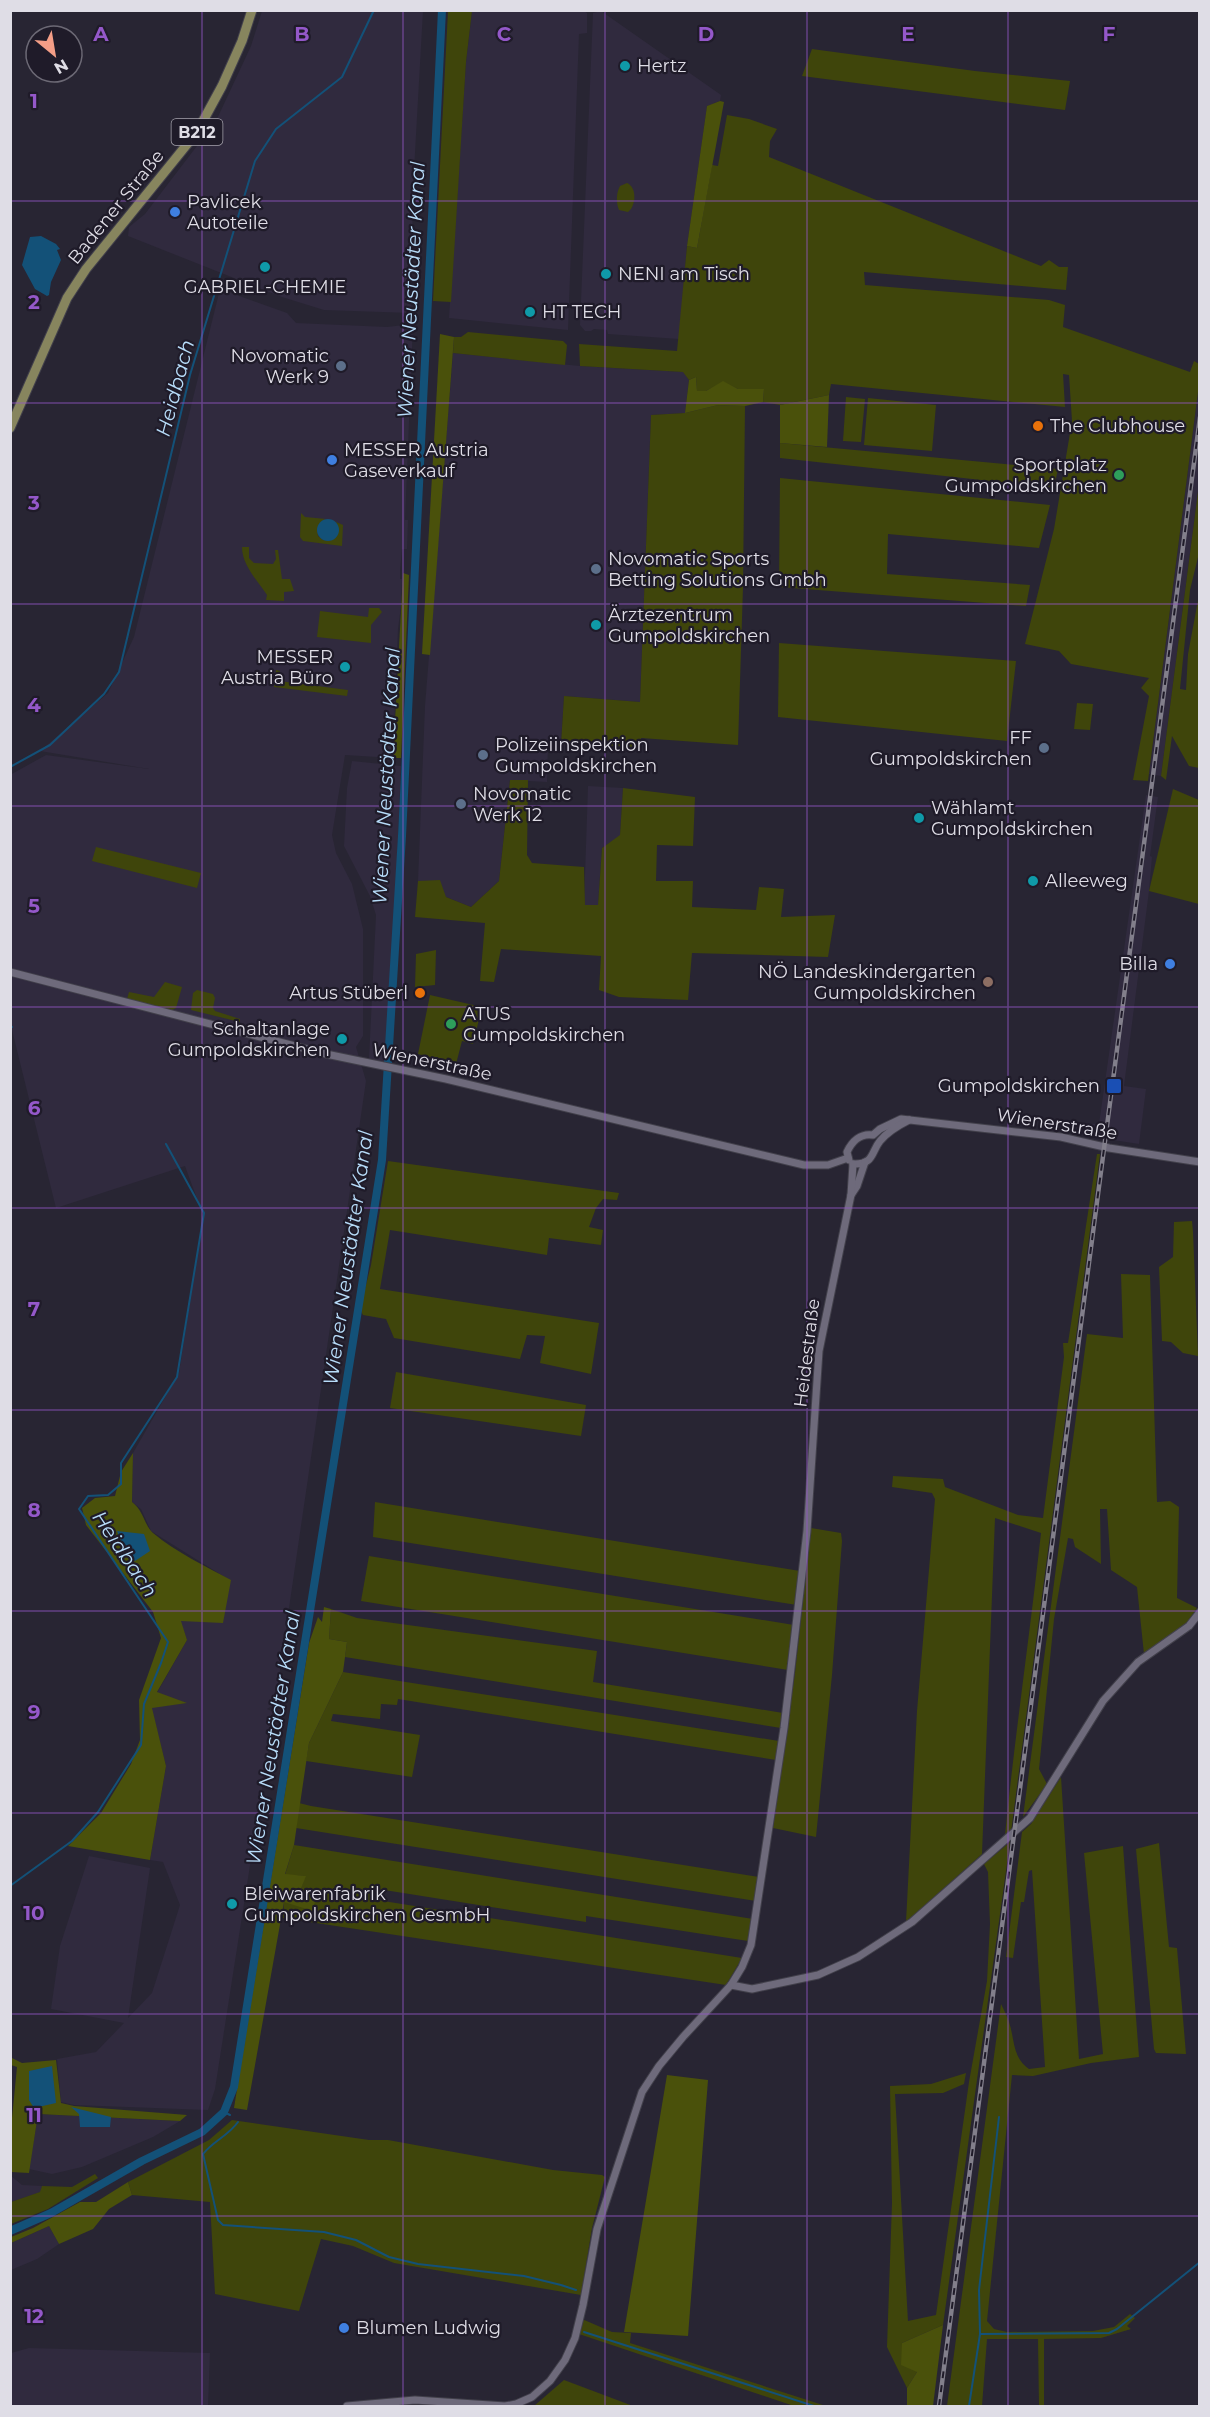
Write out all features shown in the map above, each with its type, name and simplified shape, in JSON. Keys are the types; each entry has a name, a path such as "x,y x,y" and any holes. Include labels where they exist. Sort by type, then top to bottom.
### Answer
{"main road":[{"name":"Badener Straße","path":"10,428 67,298 86,268 197,132 222,86 242,41 252,10"}],"street":[{"name":"Wienerstraße","path":"10,972 326,1054 446,1079 804,1165 865,1162"},
{"name":"Wienerstraße","path":"850,1161 847,1152 855,1139 868,1134 873,1136 901,1119 1061,1137 1109,1148 1200,1162"},
{"path":"865,1162 877,1150 878,1143 894,1128 910,1120"},
{"path":"873,1136 878,1143"},
{"name":"Heidestraße","path":"850,1161 851,1195"},
{"name":"Heidestraße","path":"347,2406 415,2400 505,2406 524,2401 541,2390 565,2360 574,2338 583,2305 597,2229 642,2092 659,2066 683,2037 731,1985 747,1956 756,1922 784,1728 808,1518 819,1351 851,1195 865,1162"},
{"path":"731,1985 752,1989 818,1976 858,1957 929,1909 1023,1824 1041,1803 1102,1701 1138,1662 1190,1626 1200,1612"}],"shaded area":[{"path":"262,11 423,11 413,188 411,313 324,310 282,297 128,236 129,227 145,214 216,121 251,46"},
{"path":"472,11 584,11 587,13 587,33 579,34 568,330 449,318 466,62"},
{"path":"601,11 721,95 720,101 707,106 687,246 679,339 608,334 607,330 585,331 580,325 593,13"},
{"path":"220,289 287,313 296,323 387,327 413,324 405,520 408,520 407,549 402,549 400,571 401,606 393,758 345,755 332,835 336,853 352,884 363,929 363,1036 356,1047 366,1081 275,1704 267,1709 274,1712 215,2089 208,2110 74,2105 61,2102 57,2059 96,2052 124,2023 51,2009 60,1946 89,1856 150,1868 128,2018 152,1993 180,1905 163,1862 150,1860 166,1766 151,1707 186,1703 157,1693 187,1640 180,1621 231,1581 151,1531 141,1509 132,1502 133,1453 179,1373 203,1215 185,1166 56,1208 11,1026 10,775 46,755 149,769 40,751 108,693 134,637"},
{"path":"453,353 580,366 684,372 689,380 685,413 651,415 640,702 564,696 561,744 548,744 547,782 510,780 499,881 471,907 446,897 418,881 425,706"},
{"path":"1199,384 1199,484 1161,776 1149,774"},
{"path":"352,761 401,766 389,1062 369,1059 376,915 370,896 344,846 347,788"},
{"path":"588,786 623,788 620,836 602,848 598,906 584,905"},
{"path":"1146,795 1158,797 1150,856 1152,857 1149,891 1124,1086 1146,1089 1139,1144 1087,1136 1089,1124 1099,1124"},
{"path":"38,2114 180,2121 153,2137 82,2167 52,2174 29,2169"},
{"path":"10,2175 22,2185 42,2186 41,2192 11,2202"},
{"path":"49,2226 59,2244 37,2259 11,2270 11,2243"},
{"path":"29,2348 210,2353 208,2406 11,2406 11,2353"}],"green space":[{"path":"448,11 472,11 466,62 451,302 433,301"},
{"path":"812,49 1070,81 1065,110 802,76"},
{"path":"720,101 724,102 697,248 687,246 707,106"},
{"path":"727,115 749,119 777,129 770,141 769,157 1041,266 1049,260 1059,267 1068,267 1066,290 864,272 865,285 1049,300 1065,305 1063,327 1190,372 1194,361 1199,364 1199,384 1148,781 1133,780 1149,696 1141,688 1149,678 1071,664 1059,651 1025,644 1054,529 1072,421 1069,375 1063,374 1065,407 831,384 829,395 780,405 763,402 764,389 738,389 723,382 706,391 697,391 696,377 689,380 683,372 580,366 579,344 677,351 687,246 697,248 712,165 718,166"},
{"path":"627,183 634,194 633,206 628,212 619,210 617,201 620,186"},
{"path":"468,332 563,341 567,345 565,365 453,353 454,337 461,337"},
{"path":"440,334 454,337 430,655 422,654"},
{"path":"696,377 697,391 706,391 723,381 738,389 764,389 763,402 745,406 718,405 685,413 689,380"},
{"path":"829,395 827,447 780,443 780,405"},
{"path":"846,397 865,399 861,442 843,441"},
{"path":"868,398 936,405 932,451 864,445"},
{"path":"718,405 745,406 738,745 641,738 640,747 561,744 564,696 640,702 651,415 685,413"},
{"path":"780,443 1058,469 1054,488 780,458"},
{"path":"780,478 1050,505 1039,548 888,534 887,574 1030,585 1026,606 779,587"},
{"path":"1199,484 1199,553 1190,590 1180,689 1186,690 1188,654 1199,595 1199,768 1189,766 1172,736 1166,780 1161,776"},
{"path":"301,513 305,517 326,519 317,529 318,536 323,540 330,541 337,523 334,521 343,525 342,546 303,541 300,537"},
{"path":"242,547 249,547 249,558 254,563 273,564 276,559 275,550 278,550 282,579 290,579 294,591 284,592 284,601 266,600 267,595 244,560"},
{"path":"403,573 409,575 401,758 393,758"},
{"path":"369,608 379,608 382,612 371,625 371,643 317,637 320,611 368,617"},
{"path":"779,643 1016,661 1007,741 778,717"},
{"path":"276,670 280,671 279,681 348,690 347,696 274,687"},
{"path":"1077,703 1093,704 1090,730 1074,729"},
{"path":"510,780 528,780 527,855 532,863 584,867 585,905 598,905 602,848 620,835 623,788 695,797 693,846 657,845 656,881 693,881 692,907 756,910 759,887 784,889 781,917 835,915 828,957 692,953 688,1000 619,997 599,990 601,956 501,949 494,982 480,981 485,923 415,917 418,881 440,880 446,897 471,907 499,881"},
{"path":"1173,789 1199,800 1199,904 1149,891"},
{"path":"96,847 201,873 197,888 92,861"},
{"name":"ATUS Gumpoldskirchen","path":"436,950 435,985 415,987 416,954"},
{"path":"165,982 182,987 176,1008 172,1010 127,999 129,992 154,997"},
{"path":"197,990 213,994 215,1011 240,1019 240,1022 191,1010 193,993"},
{"name":"ATUS Gumpoldskirchen","path":"430,995 482,1007 473,1044 462,1041 456,1064 418,1054"},
{"path":"1097,1154 1100,1154 1011,1832 1005,1835 1041,1533 995,1518 982,1854 906,1922 917,1711 935,1499 932,1493 892,1487 893,1476 943,1479 945,1487 1018,1515 1043,1518 1064,1357 1063,1343 1068,1343"},
{"path":"388,1161 619,1193 617,1200 603,1199 596,1208 589,1227 603,1230 601,1245 549,1238 547,1255 390,1230 380,1289 599,1323 591,1374 540,1363 545,1336 527,1335 520,1359 394,1338 386,1319 363,1315 360,1309 371,1265"},
{"path":"1192,1221 1198,1356 1183,1353 1171,1342 1162,1341 1159,1267 1173,1257 1174,1222"},
{"path":"1121,1274 1150,1275 1157,1502 1170,1501 1179,1507 1177,1598 1197,1608 1186,1624 1144,1654 1137,1587 1111,1570 1107,1509 1100,1509 1101,1564 1075,1547 1073,1539 1068,1538 1054,1619 1039,1769 1047,1784 1023,1817 1087,1334 1123,1338"},
{"path":"396,1372 586,1405 581,1436 390,1408"},
{"path":"133,1453 132,1502 150,1530 181,1553 231,1580 223,1623 181,1621 187,1640 157,1692 187,1703 152,1708 166,1766 150,1860 68,1846 101,1813 131,1764 140,1740 139,1700 161,1638 153,1612 86,1525 82,1508 95,1498 115,1496 121,1472"},
{"path":"375,1502 800,1571 797,1605 373,1537"},
{"path":"811,1528 841,1533 842,1541 816,1837 773,1828 795,1673"},
{"path":"369,1556 794,1625 788,1670 361,1601"},
{"path":"324,1607 331,1609 329,1639 347,1642 343,1672 309,1743 294,1845 285,1874 306,1876 300,1891 317,1891 313,1911 284,1902 247,2110 234,2108 309,1643 318,1617 322,1622"},
{"path":"331,1609 357,1618 597,1651 593,1682 783,1713 781,1728 345,1657 347,1642 329,1639"},
{"path":"343,1672 779,1741 776,1760 398,1699 397,1705 381,1704 380,1719 333,1714 331,1721 420,1735 412,1777 306,1761 309,1743"},
{"path":"1061,1777 1079,2059 1103,2054 1084,1853 1123,1846 1139,2057 1091,2063 1033,2076 1012,2075 987,2321 994,2329 1007,2332 1093,2331 1114,2327 1130,2314 1135,2318 1127,2326 1131,2329 1101,2338 1044,2339 1044,2406 1039,2406 1038,2339 987,2339 982,2406 947,2406 1001,2004 1020,2059 1029,2069 1045,2067 1032,1870 1029,1871 1024,1902 1021,1902 1013,1958 1006,1957 1022,1832 1031,1824"},
{"path":"299,1803 759,1877 756,1901 296,1828"},
{"path":"1010,1842 943,2325 902,2343 917,2372 907,2388 887,2347 892,2203 890,2086 931,2084 966,2073 964,2084 943,2093 895,2094 908,2321 936,2315 969,2082 987,1981 990,1924 988,1872 984,1864"},
{"path":"1159,1843 1169,1947 1177,1948 1186,2054 1156,2053 1154,2049 1136,1849"},
{"path":"294,1845 753,1919 748,1941 586,1916 586,1922 378,1889 377,1900 742,1958 726,1985 283,1918 284,1902 317,1892 300,1891 305,1876 285,1875"},
{"path":"10,2057 22,2063 56,2060 61,2103 187,2115 180,2121 38,2114 29,2173 11,2172 11,2128 17,2067 11,2065"},
{"path":"667,2075 708,2080 688,2336 624,2332"},
{"path":"232,2120 369,2140 388,2140 553,2170 602,2175 605,2177 592,2228 581,2295 394,2263 353,2246 321,2239 299,2311 215,2294 210,2202 132,2195 128,2182 209,2140"},
{"path":"95,2174 98,2178 48,2209 11,2224 11,2202 40,2192 42,2186 72,2187"},
{"path":"128,2182 132,2195 109,2209 93,2229 59,2244 49,2226 11,2243 11,2237 33,2228 80,2202 96,2202"},
{"path":"582,2319 612,2332 631,2333 630,2343 826,2406 794,2406 579,2334"},
{"path":"943,2325 933,2406 907,2406 907,2388 917,2372 901,2365 902,2343"},
{"path":"564,2380 633,2406 534,2406"}],"water":[{"path":"41,236 56,244 60,249 57,250 61,260 47,296 35,289 22,265 30,237"},
{"path":"328,519 336,522 339,530 336,538 328,541 320,538 317,530 320,522"},
{"path":"117,1531 144,1534 150,1551 135,1561 125,1551"},
{"path":"52,2066 56,2103 34,2108 29,2100 29,2071"},
{"path":"71,2107 111,2117 110,2127 80,2127 79,2114"}],"waterway":[{"name":"Heidbach","path":"10,767 50,745 104,694 119,672 190,375 255,161 276,129 342,77 374,10"},
{"name":"Wiener Neustädter Kanal","path":"10,2231 51,2213 142,2161 202,2132 224,2112 234,2087 382,1160 402,836 442,10"},
{"name":"Heidbach","path":"10,1886 72,1841 98,1812 141,1745 144,1704 168,1642 79,1509 88,1496 108,1495 121,1484 121,1463 177,1377 204,1213 166,1144"},
{"path":"224,2112 230,2115"},
{"path":"969,2406 980,2334 979,2290 999,2117"},
{"path":"238,2122 203,2154 218,2220 223,2225 324,2232 356,2240 389,2257 418,2264 524,2276 576,2290"},
{"path":"980,2334 1109,2333 1200,2262"},
{"path":"584,2332 814,2406"}],"railway":[{"path":"939,2406 1200,417"}],"place":[{"name":"Hertz","path":"625,66"},
{"name":"Pavlicek Autoteile","path":"175,212"},
{"name":"GABRIEL-CHEMIE","path":"265,267"},
{"name":"NENI am Tisch","path":"606,274"},
{"name":"HT TECH","path":"530,312"},
{"name":"Novomatic Werk 9","path":"341,366"},
{"name":"The Clubhouse","path":"1038,426"},
{"name":"MESSER Austria Gaseverkauf","path":"332,460"},
{"name":"Sportplatz Gumpoldskirchen","path":"1119,475"},
{"name":"Novomatic Sports Betting Solutions Gmbh","path":"596,569"},
{"name":"Ärztezentrum Gumpoldskirchen","path":"596,625"},
{"name":"MESSER Austria Büro","path":"345,667"},
{"name":"FF Gumpoldskirchen","path":"1044,748"},
{"name":"Polizeiinspektion Gumpoldskirchen","path":"483,755"},
{"name":"Novomatic Werk 12","path":"461,804"},
{"name":"Wählamt Gumpoldskirchen","path":"919,818"},
{"name":"Alleeweg","path":"1033,881"},
{"name":"Billa","path":"1170,964"},
{"name":"NÖ Landeskindergarten Gumpoldskirchen","path":"988,982"},
{"name":"Artus Stüberl","path":"420,993"},
{"name":"ATUS Gumpoldskirchen","path":"451,1024"},
{"name":"Schaltanlage Gumpoldskirchen","path":"342,1039"},
{"name":"Gumpoldskirchen","path":"1114,1086"},
{"name":"Bleiwarenfabrik Gumpoldskirchen GesmbH","path":"232,1904"},
{"name":"Blumen Ludwig","path":"344,2328"}]}
